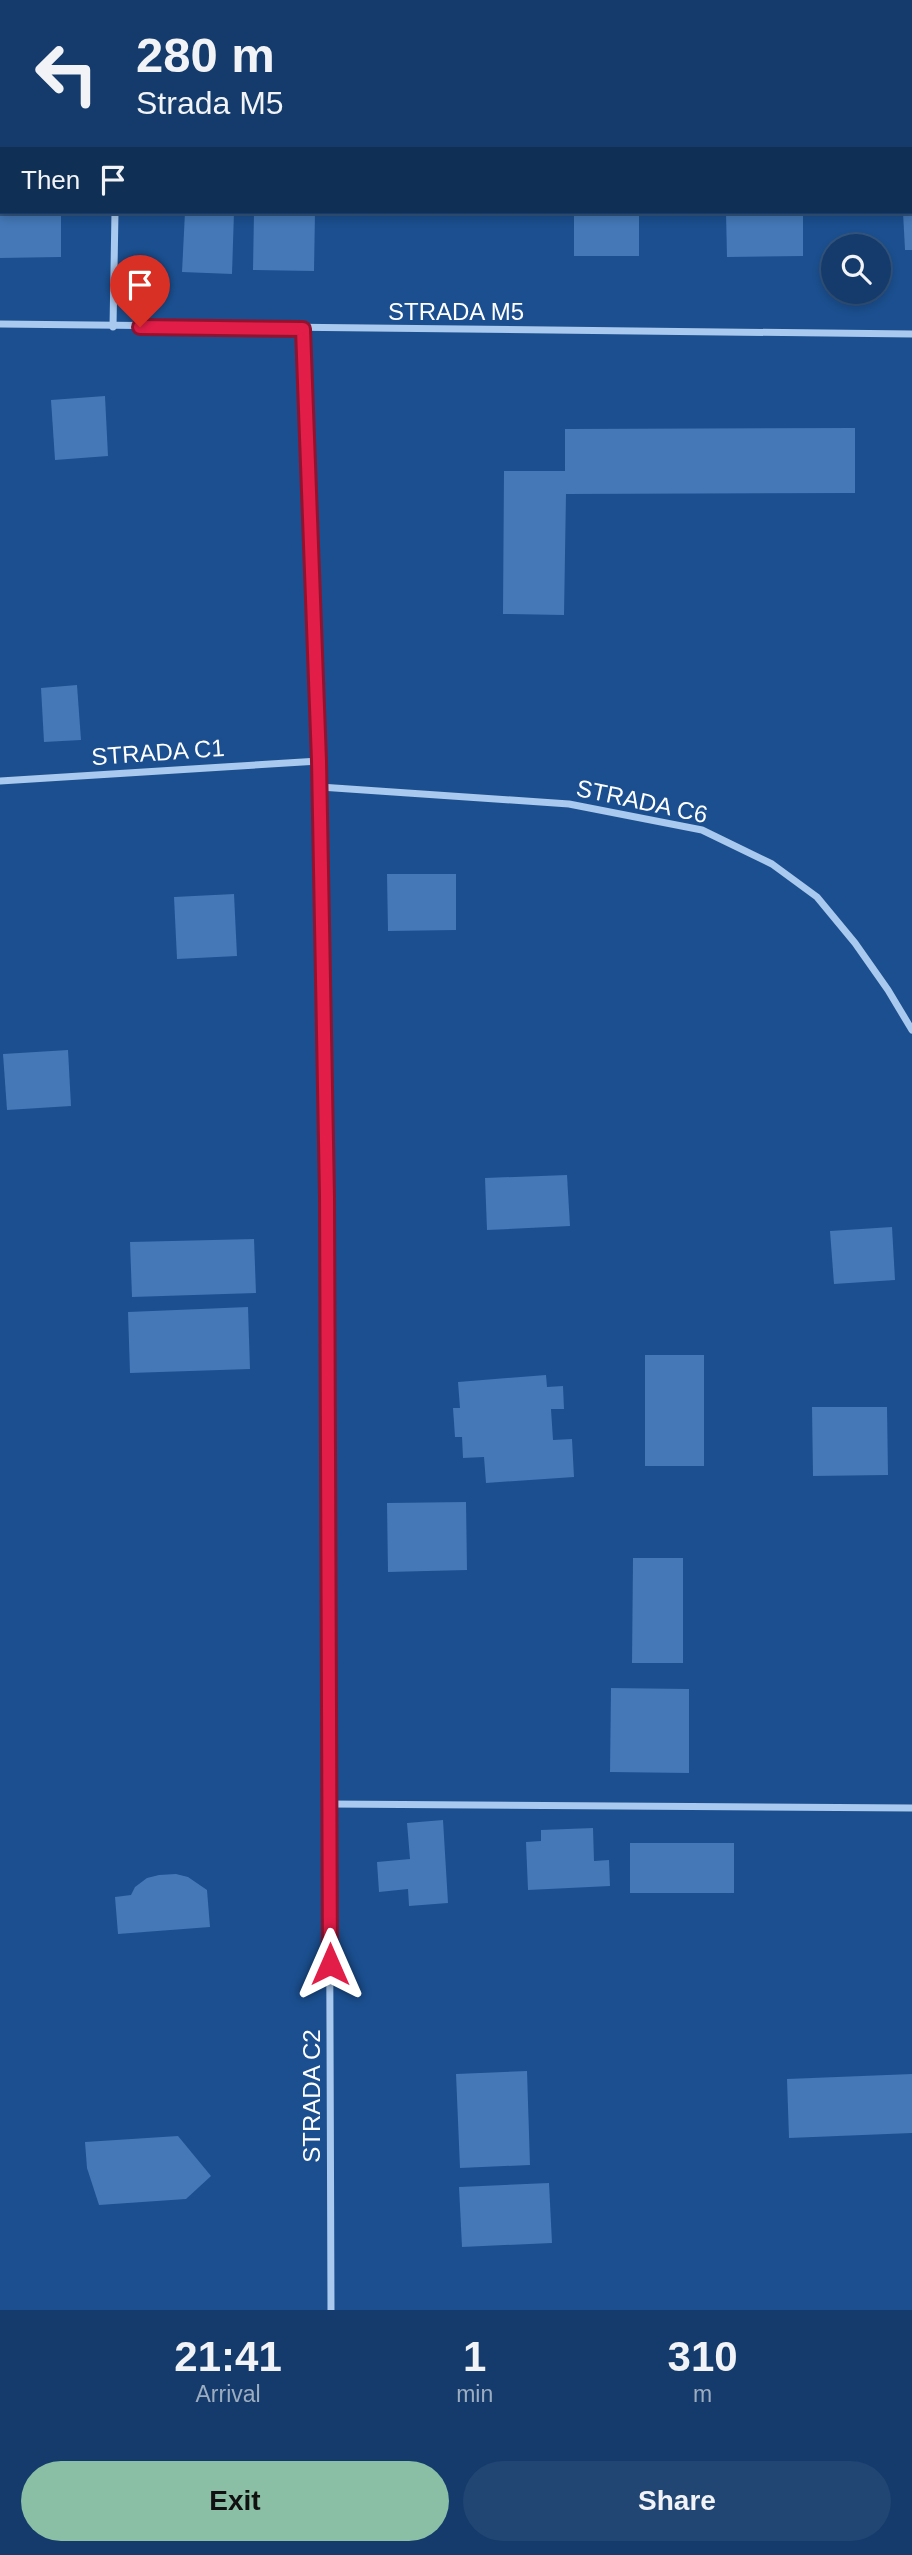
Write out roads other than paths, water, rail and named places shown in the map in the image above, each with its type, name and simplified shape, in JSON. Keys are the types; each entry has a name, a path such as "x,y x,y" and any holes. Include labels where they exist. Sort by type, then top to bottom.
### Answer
{"street":[{"path":"113,327 115,214"},
{"name":"STRADA M5","path":"0,324 912,334"},
{"name":"STRADA C2","path":"303,329 320,787 327,1196 331,2310"},
{"name":"STRADA C1","path":"0,781 319,761"},
{"name":"STRADA C6","path":"320,787 569,804 702,830 772,864 817,897 888,989 912,1030"},
{"path":"329,1804 912,1808"}]}
